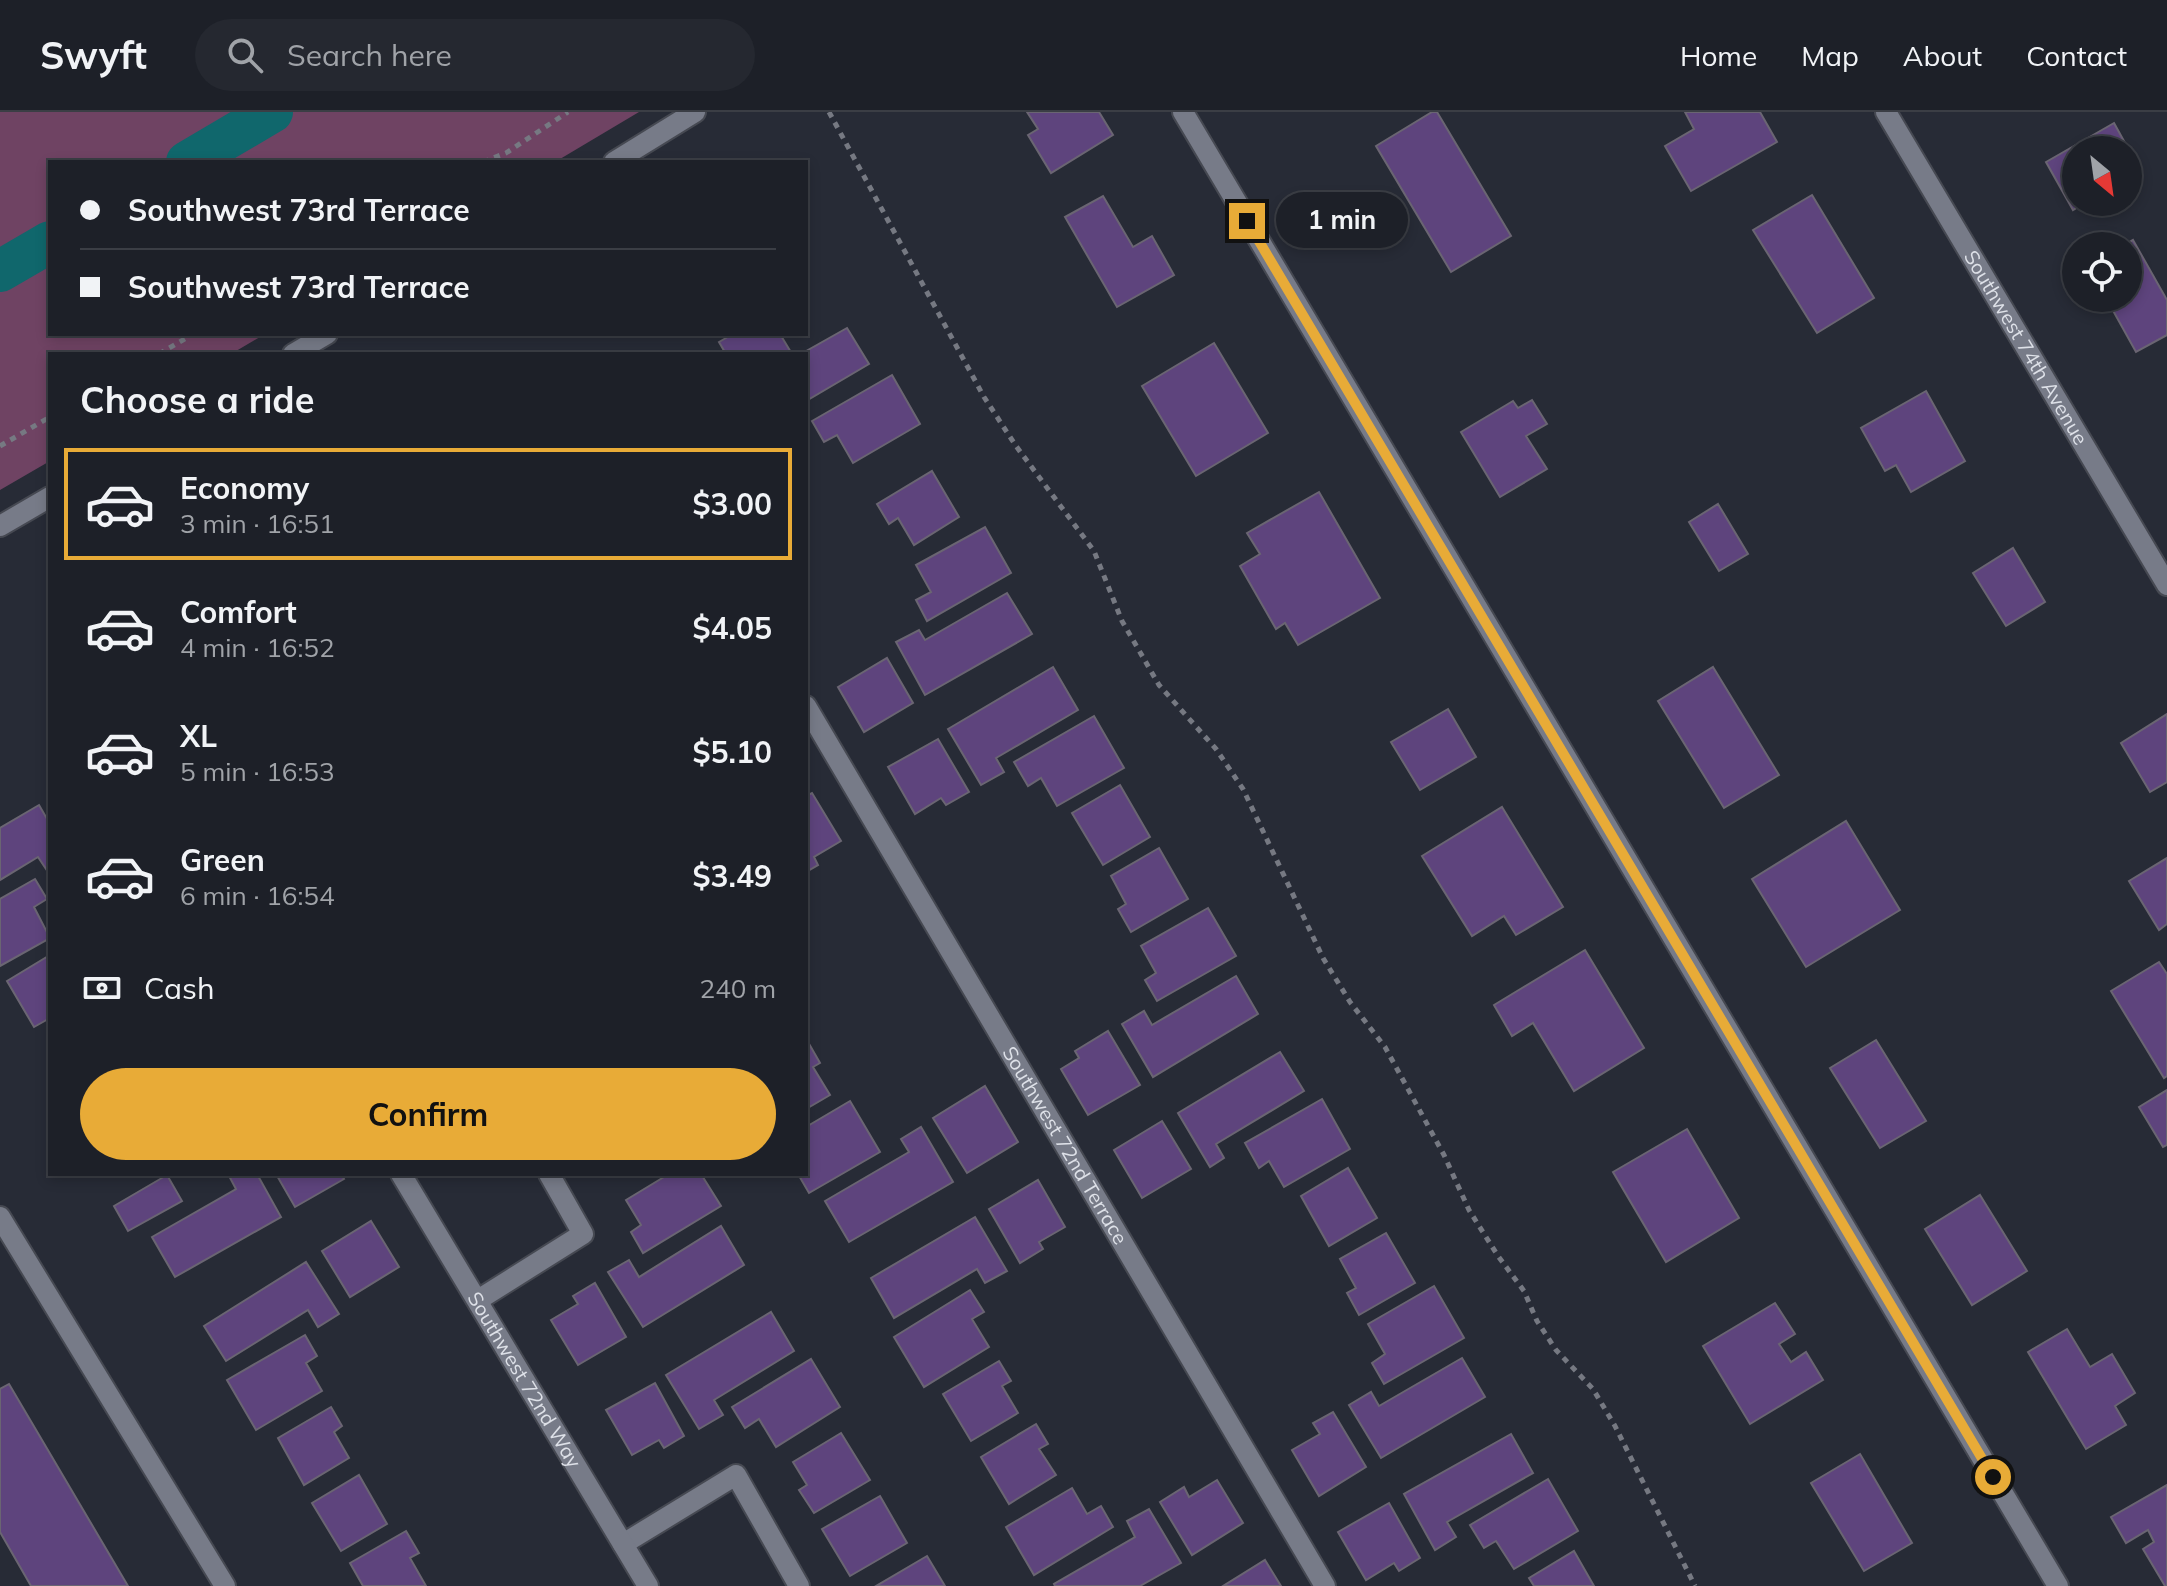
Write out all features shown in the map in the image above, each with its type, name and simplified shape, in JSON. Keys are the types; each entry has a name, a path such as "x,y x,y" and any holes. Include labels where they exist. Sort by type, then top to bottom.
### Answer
{"street":[{"path":"617,160 695,112"},
{"path":"1183,112 2058,1586"},
{"name":"Southwest 74th Avenue","path":"1886,112 2167,585"},
{"path":"296,352 324,336"},
{"path":"0,526 48,498"},
{"name":"Southwest 72nd Terrace","path":"808,709 1325,1586"},
{"name":"Southwest 72nd Way","path":"402,1176 648,1586"},
{"path":"478,1300 583,1234 550,1176"},
{"path":"0,1217 225,1586"},
{"path":"623,1544 736,1475 799,1586"}],"path":[{"path":"488,160 506,153 568,112"},
{"path":"829,112 984,397 1016,446 1094,551 1122,621 1159,685 1216,749 1243,789 1323,958 1350,1002 1385,1047 1438,1143 1469,1210 1524,1291 1537,1321 1556,1350 1593,1389 1615,1426 1695,1586"},
{"path":"162,352 190,336"},
{"path":"0,446 48,418"}],"shaded area":[{"path":"0,112 639,112 558,160 48,160 48,336 262,336 234,352 48,352 48,462 0,490"}],"building":[{"path":"1027,112 1099,112 1113,135 1051,173 1028,135 1038,129"},
{"path":"1432,112 1437,112 1511,236 1451,272 1376,146"},
{"path":"1685,112 1760,112 1777,142 1691,191 1665,146 1694,129"},
{"path":"2114,123 2121,136 2091,136"},
{"path":"2062,153 2062,190 2046,162"},
{"path":"1812,195 1874,298 1817,333 1753,230"},
{"path":"1103,196 1133,247 1152,236 1174,275 1117,307 1065,217"},
{"path":"2142,256 2167,300 2167,335 2136,352 2114,312 2142,312"},
{"path":"847,328 869,364 808,400 808,352 805,352"},
{"path":"730,336 781,336 791,352 725,352 719,342"},
{"path":"1214,343 1268,433 1196,476 1142,386"},
{"path":"892,375 920,424 853,463 837,435 824,442 812,421"},
{"path":"1926,391 1965,461 1911,492 1896,465 1885,471 1861,428"},
{"path":"1532,400 1547,424 1526,436 1547,469 1500,497 1461,432 1513,401 1518,408"},
{"path":"932,471 959,517 914,545 898,518 889,524 877,504"},
{"path":"1319,492 1380,598 1298,645 1285,623 1276,629 1240,566 1260,554 1247,533"},
{"path":"1718,504 1748,554 1719,571 1689,522"},
{"path":"985,527 1011,573 927,621 916,600 931,592 916,565"},
{"path":"2013,548 2045,602 2006,626 1973,573"},
{"path":"1007,593 1032,634 925,695 896,642 919,630 925,640"},
{"path":"887,658 913,703 864,732 838,687"},
{"path":"1053,667 1078,710 996,758 1004,772 981,785 948,729"},
{"path":"1713,667 1779,775 1724,808 1658,701"},
{"path":"1448,709 1476,757 1420,790 1391,742"},
{"path":"2167,714 2167,782 2150,792 2121,743"},
{"path":"1094,716 1124,768 1057,806 1041,778 1028,786 1014,762"},
{"path":"938,739 969,792 946,805 941,798 915,814 888,767"},
{"path":"1120,785 1150,837 1103,865 1072,813"},
{"path":"812,793 841,841 814,857 818,865 808,871 808,795"},
{"path":"39,805 48,821 48,872 38,857 0,880 0,828"},
{"path":"1502,807 1563,907 1516,935 1504,916 1472,936 1422,856"},
{"path":"1846,821 1900,910 1806,967 1752,879"},
{"path":"1159,848 1188,899 1131,932 1118,909 1126,904 1111,876"},
{"path":"2167,858 2167,924 2159,930 2129,881"},
{"path":"35,879 47,899 34,907 48,939 0,966 0,899"},
{"path":"1208,908 1236,956 1157,1001 1145,980 1156,973 1141,946"},
{"path":"1585,950 1644,1048 1574,1091 1533,1023 1512,1036 1494,1005"},
{"path":"48,956 48,1019 34,1027 7,981"},
{"path":"2159,962 2167,974 2167,1076 2164,1078 2111,991"},
{"path":"1236,976 1258,1014 1153,1077 1122,1024 1144,1011 1152,1025"},
{"path":"1108,1031 1140,1085 1088,1115 1061,1069 1079,1058 1075,1051"},
{"path":"1876,1040 1926,1121 1880,1148 1830,1068"},
{"path":"808,1042 820,1063 813,1067 830,1095 808,1108"},
{"path":"1280,1052 1304,1091 1216,1144 1224,1158 1210,1167 1178,1113"},
{"path":"985,1086 1018,1142 967,1173 933,1118"},
{"path":"2167,1090 2167,1145 2163,1147 2139,1107"},
{"path":"1322,1099 1350,1149 1284,1187 1269,1161 1259,1168 1245,1143"},
{"path":"850,1101 880,1152 809,1193 799,1176 808,1176 808,1126"},
{"path":"1162,1121 1191,1169 1142,1198 1114,1150"},
{"path":"921,1127 953,1182 849,1242 825,1201 909,1152 901,1139"},
{"path":"1687,1129 1739,1218 1666,1262 1613,1172"},
{"path":"1348,1168 1377,1218 1329,1246 1301,1196"},
{"path":"165,1176 182,1201 128,1231 114,1206"},
{"path":"229,1176 258,1176 281,1217 175,1277 152,1237 236,1189"},
{"path":"277,1176 342,1176 344,1179 295,1207"},
{"path":"666,1176 702,1176 721,1206 643,1253 631,1232 641,1225 626,1200"},
{"path":"1038,1180 1065,1227 1039,1242 1043,1249 1020,1263 989,1209"},
{"path":"1980,1195 2027,1271 1972,1305 1925,1229"},
{"path":"975,1217 1007,1271 985,1283 977,1269 894,1318 871,1278"},
{"path":"371,1221 399,1267 350,1297 322,1251"},
{"path":"721,1226 744,1265 643,1327 608,1272 629,1260 639,1277"},
{"path":"1386,1233 1415,1283 1359,1315 1347,1293 1356,1288 1340,1259"},
{"path":"306,1262 339,1314 318,1327 308,1310 226,1361 204,1326"},
{"path":"595,1283 626,1337 578,1365 551,1320 578,1304 573,1296"},
{"path":"1434,1286 1464,1338 1384,1384 1372,1363 1385,1354 1368,1324"},
{"path":"970,1290 984,1312 972,1319 989,1347 924,1387 894,1337"},
{"path":"1775,1303 1795,1334 1779,1344 1791,1362 1806,1352 1823,1380 1750,1424 1703,1346"},
{"path":"771,1312 794,1351 714,1400 723,1415 699,1429 666,1375"},
{"path":"2067,1329 2090,1367 2112,1354 2135,1393 2115,1406 2126,1425 2086,1449 2028,1352"},
{"path":"305,1335 317,1356 306,1363 322,1391 256,1430 227,1380"},
{"path":"1462,1358 1485,1397 1381,1458 1349,1405 1371,1392 1379,1406"},
{"path":"811,1359 840,1407 776,1447 759,1419 745,1428 732,1407"},
{"path":"999,1361 1011,1381 1002,1386 1018,1413 971,1441 943,1394"},
{"path":"655,1383 684,1436 664,1448 659,1440 632,1455 606,1410"},
{"path":"9,1384 128,1586 31,1586 0,1532 0,1389"},
{"path":"331,1407 342,1426 334,1432 349,1458 304,1485 278,1438"},
{"path":"1333,1412 1366,1467 1319,1496 1292,1450 1320,1434 1313,1423"},
{"path":"1036,1424 1048,1444 1039,1449 1056,1475 1009,1504 981,1457"},
{"path":"841,1433 870,1480 814,1513 799,1490 807,1485 793,1462"},
{"path":"1511,1434 1533,1473 1447,1522 1456,1537 1435,1550 1404,1494"},
{"path":"1860,1454 1912,1543 1864,1571 1811,1483"},
{"path":"359,1475 387,1524 341,1551 312,1503"},
{"path":"1548,1479 1578,1531 1514,1569 1496,1541 1484,1548 1470,1525"},
{"path":"1217,1480 1243,1523 1192,1555 1160,1502 1184,1487 1189,1497"},
{"path":"2167,1485 2165,1586 2143,1549 2154,1542 2148,1530 2126,1543 2111,1517"},
{"path":"1072,1488 1087,1514 1101,1506 1113,1527 1034,1575 1006,1527"},
{"path":"880,1496 907,1543 850,1576 822,1529"},
{"path":"1389,1503 1420,1558 1399,1571 1394,1563 1366,1580 1338,1532"},
{"path":"1149,1509 1181,1563 1140,1586 1055,1586 1135,1537 1127,1521"},
{"path":"406,1531 419,1553 410,1558 426,1586 363,1586 350,1563"},
{"path":"1574,1551 1594,1586 1534,1586 1529,1578"},
{"path":"927,1556 945,1586 876,1586"},
{"path":"1265,1560 1281,1586 1223,1586"}],"waterway":[{"path":"190,160 272,112"},
{"path":"0,271 48,243"}],"route":[{"path":"1247,221 1993,1477"}]}
